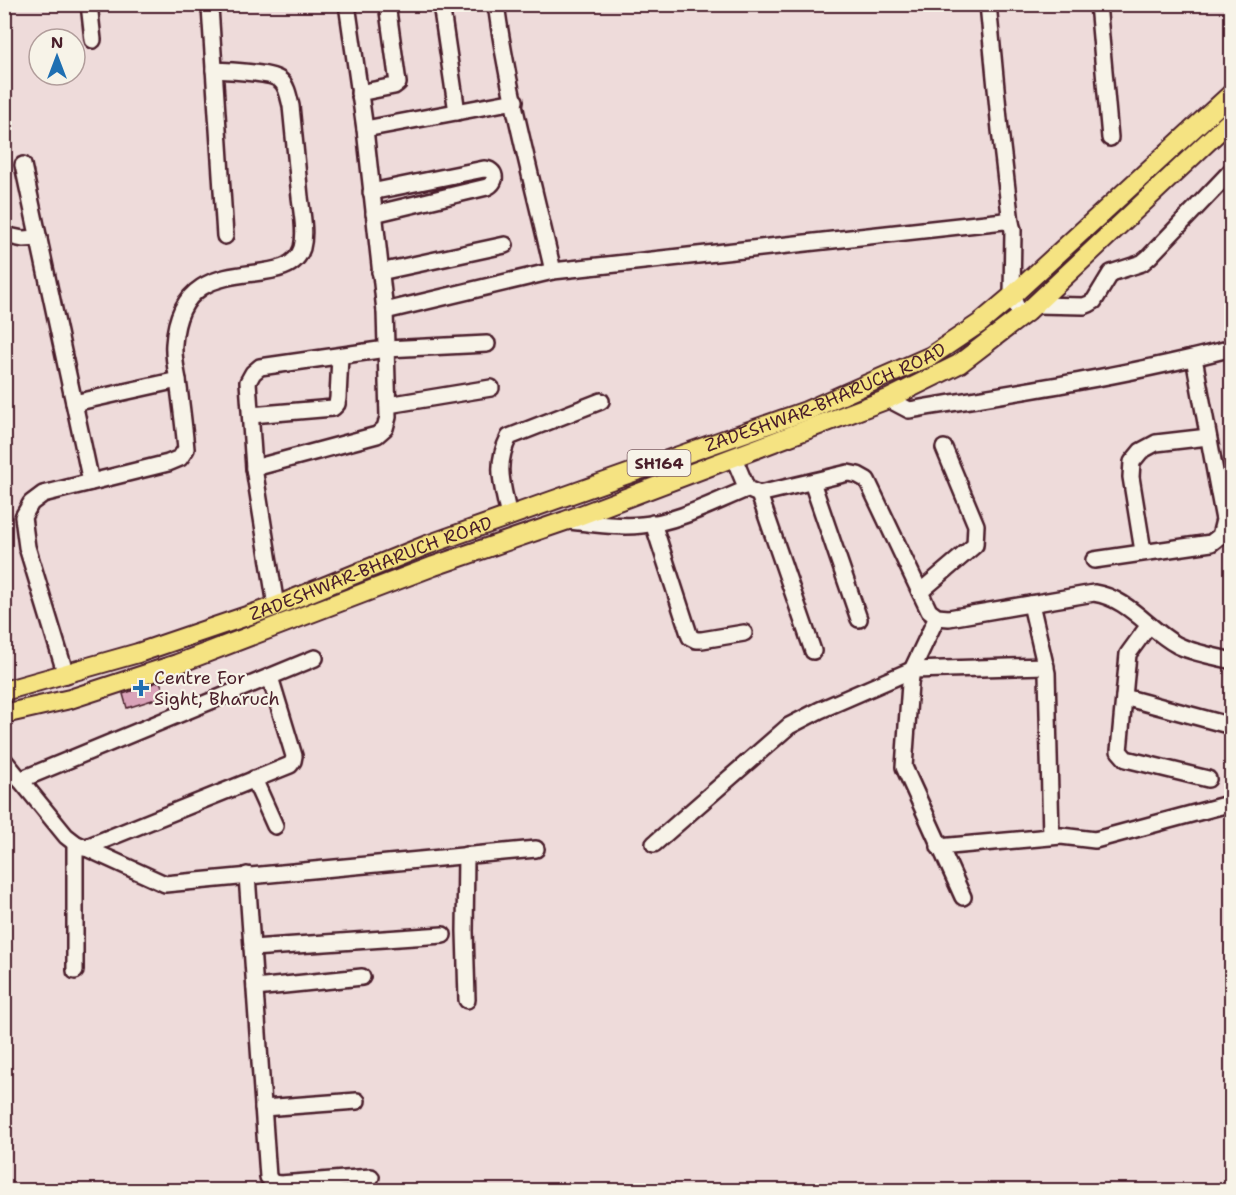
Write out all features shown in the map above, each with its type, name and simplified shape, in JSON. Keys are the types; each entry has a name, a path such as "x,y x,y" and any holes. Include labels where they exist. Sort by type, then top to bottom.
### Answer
{"main road":[{"name":"ZADESHWAR-BHARUCH ROAD","path":"4,691 138,653 276,606 427,545 816,406 931,356 980,323 1012,296 1232,93"},
{"name":"ZADESHWAR-BHARUCH ROAD","path":"4,714 70,699 177,664 434,566 565,521 888,399 959,364 1028,311 1232,119"}],"street":[{"path":"89,4 93,40"},
{"path":"254,468 377,435 385,428 388,417 385,311 365,129 347,4"},
{"path":"359,93 394,86 398,83 387,4"},
{"path":"441,4 457,112"},
{"path":"496,4 514,101 553,272"},
{"path":"988,4 1011,223 1012,296 1028,311 1084,306 1094,301 1111,273 1142,263 1232,170"},
{"path":"1098,4 1110,138"},
{"path":"210,7 225,236"},
{"path":"66,675 27,547 23,518 32,503 43,494 180,458 186,449 173,346 176,326 185,303 202,285 224,278 285,267 296,260 302,247 303,226 299,182 291,106 287,91 280,79 266,75 214,70"},
{"path":"365,129 514,101"},
{"path":"23,165 91,482"},
{"path":"371,192 484,169 489,169 494,173 495,180 488,187 374,214"},
{"path":"385,311 553,272 1004,220 1011,223"},
{"path":"4,235 23,239 39,238"},
{"path":"380,272 505,245"},
{"path":"276,606 254,468 248,382 253,372 260,367 386,349 487,344"},
{"path":"888,399 909,410 1082,381 1232,348"},
{"path":"251,415 333,408 338,398 339,356"},
{"path":"1094,560 1143,551 1211,543 1220,536 1224,520 1194,358"},
{"path":"74,403 178,380"},
{"path":"388,405 491,388"},
{"path":"509,517 499,471 502,452 510,437 601,401"},
{"path":"1143,551 1131,477 1132,462 1141,451 1156,443 1209,437"},
{"path":"920,592 975,545 976,525 944,448"},
{"path":"734,458 753,491 813,651"},
{"path":"565,521 643,525 676,517 753,491 812,482 848,473 858,475 867,480 929,611 937,617 949,618 1094,593 1106,595 1120,602 1178,646 1232,661"},
{"path":"812,482 859,619"},
{"path":"653,523 690,637 702,640 744,633"},
{"path":"1031,604 1048,681 1051,836"},
{"path":"937,617 912,670 904,767 963,897"},
{"path":"1149,625 1128,654 1119,744 1122,755 1126,759 1208,779"},
{"path":"21,780 315,658"},
{"path":"654,844 789,726 912,670 1046,666"},
{"path":"80,845 290,765 294,756 270,677"},
{"path":"1124,697 1228,725"},
{"path":"4,760 66,836 80,845 165,884 536,849"},
{"path":"254,779 275,826"},
{"path":"939,847 1051,836 1095,840 1232,803"},
{"path":"75,971 80,845"},
{"path":"466,855 467,1000"},
{"path":"247,875 268,1177 273,1183 280,1184 371,1177"},
{"path":"252,948 443,935"},
{"path":"255,988 362,977"},
{"path":"263,1108 357,1101"}],"building":[{"path":"160,681 165,696 127,708 123,694"}],"place":[{"name":"Centre For Sight, Bharuch","path":"141,688"}]}
